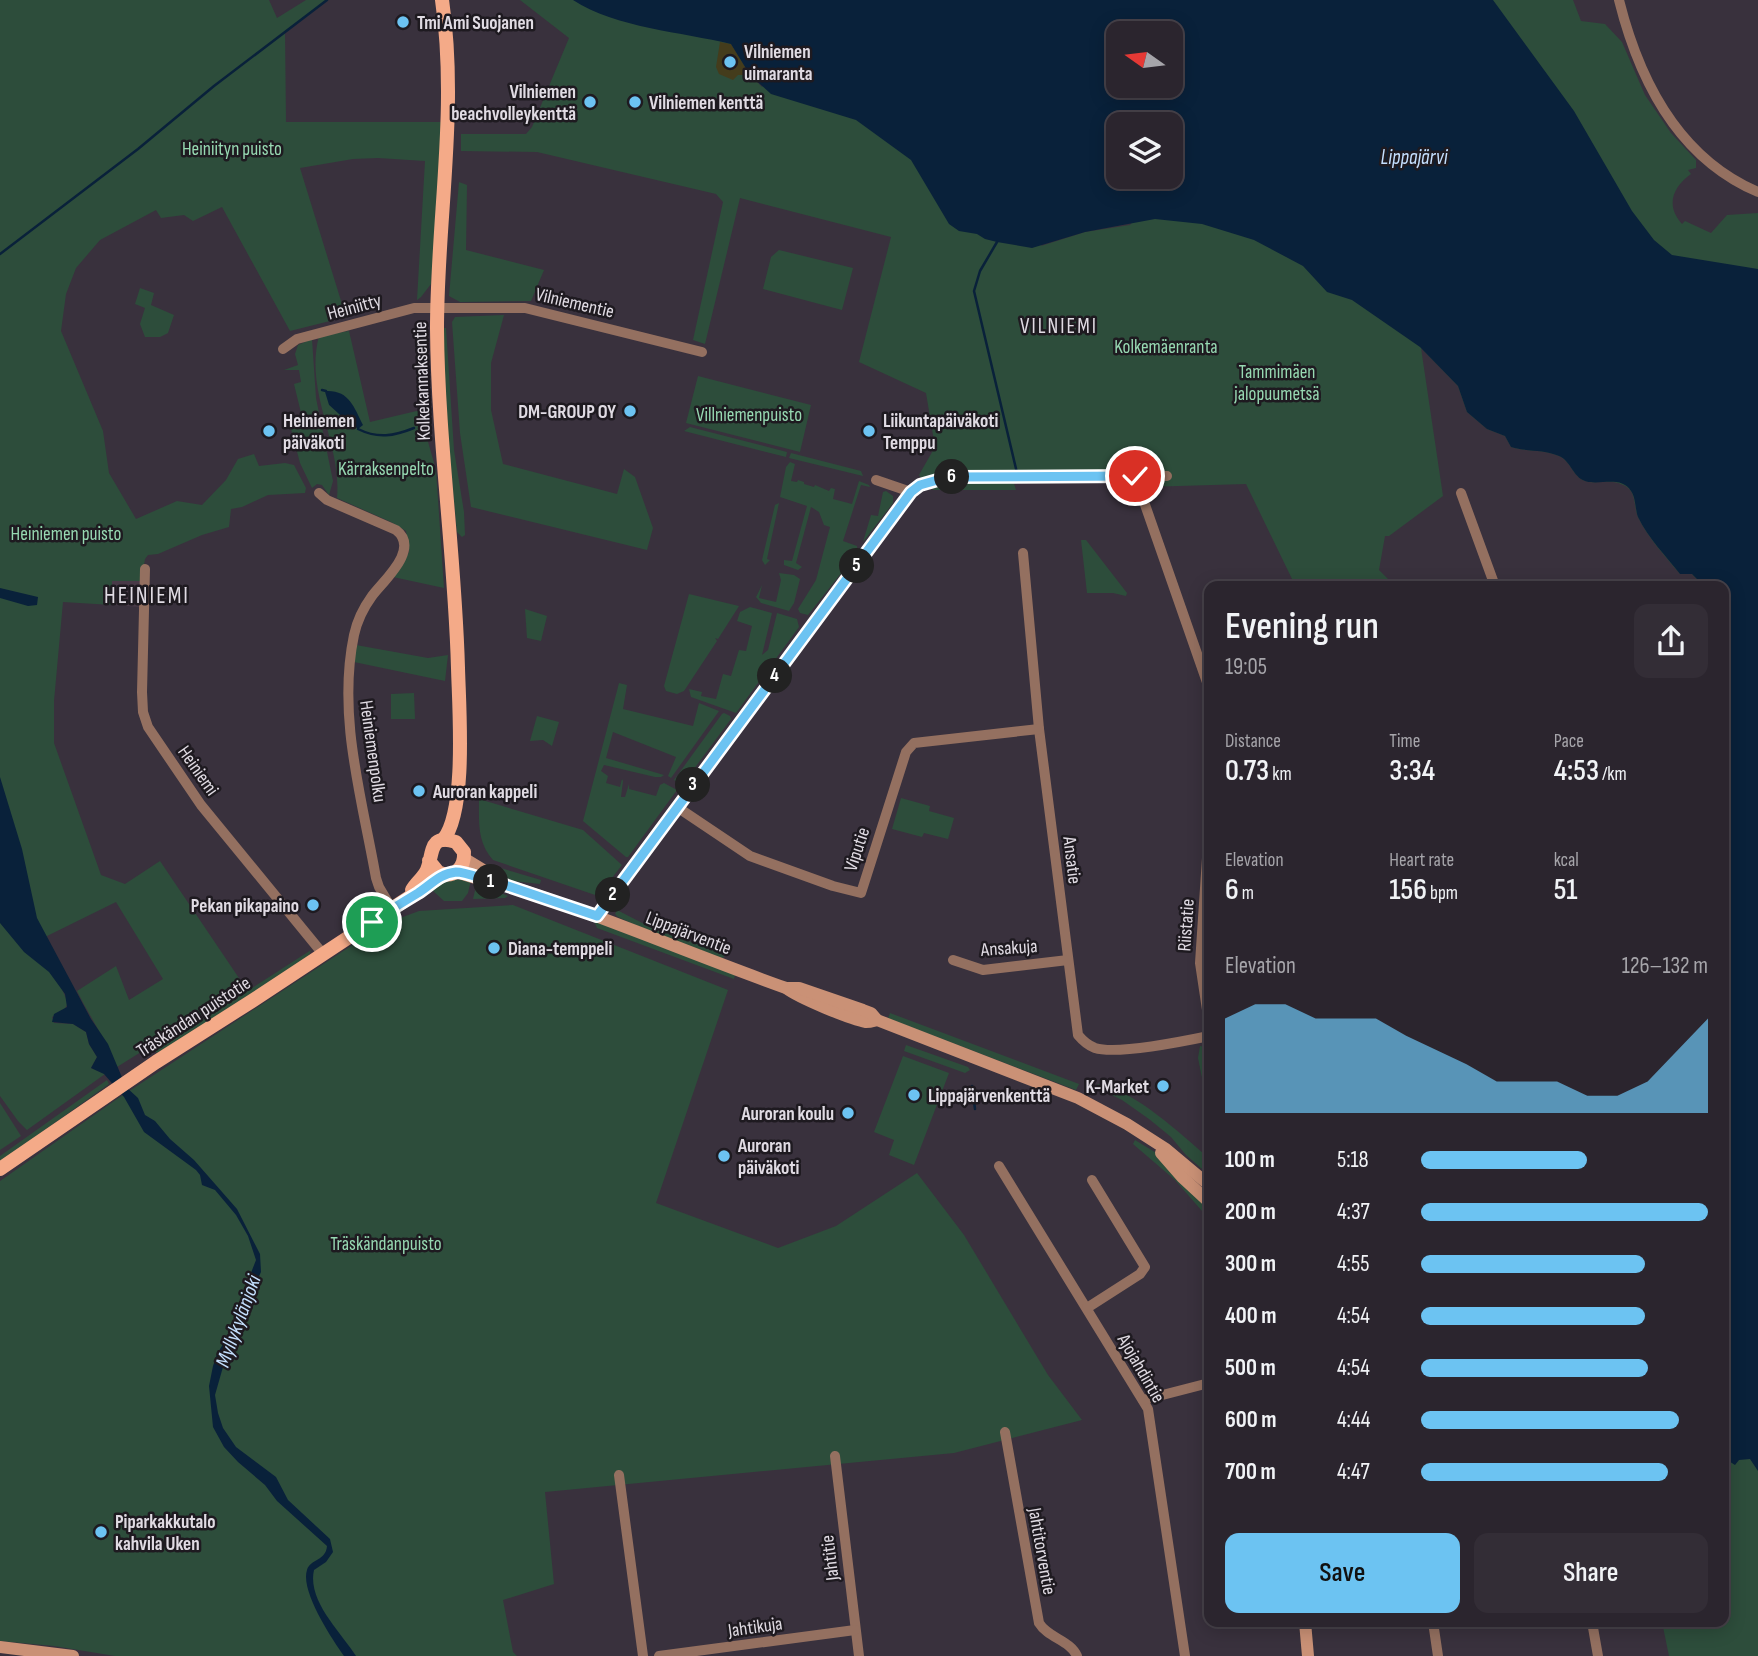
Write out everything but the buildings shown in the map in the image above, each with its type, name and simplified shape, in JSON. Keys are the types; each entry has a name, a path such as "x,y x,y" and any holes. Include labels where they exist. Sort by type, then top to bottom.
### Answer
{"main road":[{"name":"Kolkekannaksentie","path":"442,0 449,66 449,134 438,308 442,437 458,666 458,804 462,853"},
{"name":"Kolkekannaksentie","path":"443,840 452,824 458,804"},
{"path":"443,840 451,840 462,853 462,866 449,874 433,868 429,861 432,848 443,840"},
{"name":"Lippajärventie","path":"462,853 499,883"},
{"name":"Träskändan puistotie","path":"408,897 426,872 429,861"},
{"name":"Träskändan puistotie","path":"0,1169 139,1073 408,897 449,874"},
{"name":"Lippajärventie","path":"449,874 499,883 597,916 786,988 799,988 871,1013 877,1020 1078,1098 1166,1149 1204,1181"},
{"name":"Lippajärventie","path":"1149,1139 1204,1197"},
{"path":"1305,1627 1308,1656"},
{"path":"0,1647 73,1656"}],"street":[{"path":"1619,0 1637,61 1673,122 1690,144 1717,168 1758,192"},
{"name":"Heiniitty","path":"283,349 297,340 405,310 438,308"},
{"name":"Vilniementie","path":"438,308 534,309 702,352"},
{"path":"1135,476 1204,674"},
{"path":"597,916 911,492 920,485 948,477 1167,476"},
{"path":"876,480 911,492"},
{"name":"Heiniemenpolku","path":"318,493 327,500 396,530 401,534 405,545 399,562 371,597 355,631 348,699 349,727 376,878 391,909"},
{"path":"1461,493 1493,581"},
{"name":"Ansatie","path":"1023,553 1039,729 1078,1035 1086,1044 1098,1049 1118,1049 1204,1037"},
{"name":"Heiniemi","path":"145,569 142,692 143,712 148,727 201,805 323,954"},
{"name":"Viputie","path":"677,807 750,856 833,886 861,893 906,752 914,743 1039,729"},
{"name":"Riistatie","path":"1204,903 1200,963 1204,990"},
{"name":"Ansakuja","path":"953,960 983,970 1068,960"},
{"name":"Ajojahdintie","path":"999,1166 1143,1400 1150,1416 1185,1656"},
{"path":"1087,1308 1140,1274 1145,1267 1092,1180"},
{"path":"1143,1400 1204,1384"},
{"name":"Jahtitorventie","path":"1005,1432 1039,1623 1043,1630 1074,1648 1077,1656"},
{"name":"Jahtitie","path":"835,1456 859,1656"},
{"path":"619,1475 643,1656"},
{"path":"1434,1627 1438,1656"},
{"path":"1593,1627 1598,1656"},
{"name":"Jahtikuja","path":"659,1656 855,1630"}],"shaded area":[{"path":"112,581 141,581 140,607 112,605"}],"green space":[{"path":"0,0 269,0 277,18 306,0 327,0 285,31 286,122 441,122 431,284 417,300 425,161 353,159 300,168 346,317 290,331 222,207 193,221 184,215 161,218 156,210 100,240 76,268 66,294 61,331 103,431 109,473 136,519 177,501 202,505 226,480 238,459 254,454 259,466 285,463 294,465 306,488 305,493 268,495 231,509 229,527 202,535 158,554 148,555 141,581 112,581 112,605 63,602 54,701 54,743 101,875 125,884 160,861 245,987 117,1067 77,991 116,966 129,1000 163,979 116,902 47,936 50,972 68,1003 64,1010 52,1017 54,1023 73,1024 86,1032 97,1057 91,1068 105,1074 27,1130 0,1096"},
{"path":"520,0 1573,0 1581,21 1605,24 1622,42 1645,95 1671,133 1696,160 1696,168 1688,170 1691,174 1673,197 1674,210 1682,224 1685,221 1711,233 1727,215 1758,213 1758,1656 1669,1656 1663,1627 1729,1627 1729,581 1697,581 1692,574 1680,574 1642,525 1632,493 1627,487 1616,482 1585,481 1559,456 1511,447 1505,436 1487,429 1467,412 1458,386 1421,348 1443,496 1389,536 1385,536 1379,570 1390,581 1293,581 1246,484 1145,487 1146,481 1168,472 939,473 921,478 919,475 935,447 926,393 859,362 891,237 740,198 705,344 693,340 723,202 716,194 537,152 461,151 461,134 526,134 532,127 569,38","holes":["731,44 769,44 762,87 750,75"]},
{"path":"459,182 467,185 466,250 544,270 531,301 460,302 449,296"},
{"path":"779,250 853,268 842,310 763,289 771,257"},
{"path":"140,288 154,293 151,305 174,315 168,333 160,337 145,337 140,324 145,308 135,304"},
{"path":"504,315 491,363 491,410 503,464 617,494 624,469 635,477 653,528 647,550 471,507 460,433 452,322 455,317"},
{"path":"443,328 446,328 454,450 464,512 465,535 462,537 457,532 447,429"},
{"name":"Kärraksenpelto","path":"349,331 370,422 425,409 425,431 436,470 444,588 393,577 409,552 406,531 337,498 334,457 319,397 316,357 319,336"},
{"path":"312,339 316,398 333,481 329,495 322,485 317,484 312,488 300,463 290,425 303,421 294,384 301,382 299,370 284,370 298,365 295,354 298,345"},
{"name":"Villniemenpuisto","path":"698,376 811,405 800,452 686,423"},
{"path":"690,427 787,452 786,457 684,431"},
{"path":"791,453 861,471 863,476 789,458"},
{"path":"790,462 795,464 791,481 798,480 829,491 831,488 835,489 833,499 852,504 859,481 870,487 861,485 843,541 857,546 857,553 808,615 800,613 798,609 816,580 830,527 824,525 819,512 811,507 796,563 802,567 798,570 784,565 784,560 792,561 807,506 780,497 786,467"},
{"path":"1013,480 1016,490 934,490 926,487 936,482"},
{"path":"883,492 893,496 893,503 863,542 871,515 878,516"},
{"path":"779,503 767,559 770,560 765,565 762,560 775,505"},
{"path":"1081,540 1086,540 1127,593 1126,596 1087,593"},
{"path":"779,573 794,575 800,579 794,603 789,611 761,603 756,597 762,585 759,598 776,602 781,580"},
{"path":"689,594 739,606 718,639 715,638 717,641 684,691 677,694 666,691 664,686"},
{"path":"750,607 772,613 762,655 768,650 777,613 797,619 799,627 736,713 691,697 689,689 702,692 701,696 716,699 723,674 731,676 739,650 746,651 752,626 737,621 740,612"},
{"path":"525,609 547,616 541,641 527,638"},
{"path":"356,645 428,658 448,655 445,681 354,662"},
{"path":"619,683 627,685 623,709 693,726 699,703 719,711 671,778 668,776 676,757 613,732 606,758 664,775 655,777 604,765 601,771 608,776 606,783 620,787 622,779 621,797 625,797 629,784 629,789 656,796 660,785 664,783 677,790 628,857 583,821"},
{"path":"414,693 415,719 391,719 391,694"},
{"path":"722,714 731,719 682,785 674,780"},
{"path":"537,716 559,722 552,746 543,740 530,741"},
{"path":"901,798 930,806 929,811 954,818 948,839 924,833 922,837 892,829"},
{"path":"479,799 583,830 622,865 598,896 493,860 482,839"},
{"path":"487,864 541,880 540,884 513,881 484,867"},
{"path":"471,880 468,893 462,901 444,901 430,888 443,881"},
{"path":"477,882 508,896 473,899"},
{"name":"Träskändanpuisto","path":"513,905 728,990 656,1203 778,1248 836,1226 917,1173 964,1235 1048,1375 1082,1420 954,1453 545,1492 554,1584 503,1600 513,1652 517,1656 115,1656 0,1641 0,1181 117,1099 392,921 419,911"},
{"path":"617,910 654,929 726,954 721,959 651,932 618,917 615,914"},
{"path":"593,919 735,975 734,979 597,928"},
{"path":"311,950 308,959 158,1053 154,1051"},
{"path":"890,1013 1079,1084 1076,1090 895,1021 888,1018"},
{"path":"906,1045 970,1070 965,1073 904,1051"},
{"path":"1200,1046 1204,1047 1204,1088 1198,1058"},
{"name":"Lippajärvenkenttä","path":"903,1056 949,1073 914,1165 889,1155 894,1140 874,1132"},
{"path":"107,1080 109,1084 0,1162 0,1156"},
{"path":"1099,1084 1113,1088 1143,1104 1204,1154 1204,1171 1149,1119 1122,1100 1093,1086"},
{"path":"0,1103 21,1136 0,1150"},
{"path":"1135,1140 1158,1154 1204,1201 1202,1211 1175,1180 1133,1144"}],"sand":[{"name":"Vilniemen uimaranta","path":"720,42 731,44 750,75 738,75 733,80 719,74 716,67"}],"water":[{"name":"Lippajärvi","path":"573,0 1493,0 1574,111 1632,211 1654,240 1672,255 1758,269 1758,1471 1750,1459 1739,1460 1735,1465 1729,1461 1729,581 1697,581 1692,574 1680,574 1642,525 1633,494 1627,486 1616,482 1585,481 1559,456 1511,447 1505,436 1487,429 1467,412 1458,386 1420,347 1352,300 1327,292 1303,266 1254,240 1202,224 1155,219 1085,232 1032,248 959,231 949,224 911,160 856,120 771,94 750,75 731,44 629,23"},
{"path":"326,391 340,393 350,401 363,425 358,429 330,404"},
{"path":"0,588 38,597 37,605 28,606 0,598"},
{"name":"Myllykylänjoki","path":"0,777 22,849 37,918 91,1019 108,1044 126,1087 138,1098 145,1115 155,1121 170,1139 194,1160 237,1209 260,1254 261,1272 248,1300 245,1326 242,1335 227,1353 215,1395 218,1413 223,1428 236,1447 276,1477 288,1500 330,1539 333,1552 326,1562 314,1570 313,1582 320,1605 356,1656 344,1656 318,1614 308,1590 307,1570 324,1555 327,1546 238,1462 224,1447 213,1427 209,1386 213,1366 217,1354 236,1323 242,1296 256,1260 248,1236 236,1215 215,1190 202,1185 196,1170 144,1132 124,1097 104,1074 91,1068 97,1057 86,1032 73,1024 52,1022 54,1014 67,1007 65,994 49,972 24,952 0,923"}],"waterway":[{"path":"0,254 327,0"},
{"path":"997,242 980,271 974,291 1017,473"},
{"path":"322,390 326,391 330,404 353,425"},
{"path":"358,429 386,435 414,428"},
{"path":"972,1086 975,1109"}],"place":[{"name":"Tmi Ami Suojanen","path":"403,22"},
{"name":"Vilniemen uimaranta","path":"730,62"},
{"name":"Vilniemen beachvolleykenttä","path":"590,102"},
{"name":"Vilniemen kenttä","path":"635,102"},
{"name":"DM-GROUP OY","path":"630,411"},
{"name":"Heiniemen päiväkoti","path":"269,431"},
{"name":"Liikuntapäiväkoti Temppu","path":"869,431"},
{"name":"Auroran kappeli","path":"419,791"},
{"name":"Pekan pikapaino","path":"313,905"},
{"name":"Diana-temppeli","path":"494,948"},
{"name":"K-Market","path":"1163,1086"},
{"name":"Lippajärvenkenttä","path":"914,1095"},
{"name":"Auroran koulu","path":"848,1113"},
{"name":"Auroran päiväkoti","path":"724,1156"},
{"name":"Piparkakkutalo kahvila Uken","path":"101,1532"}],"district":[{"name":"VILNIEMI","path":"1059,326"},
{"name":"HEINIEMI","path":"147,595"}],"route":[{"path":"372,922 434,880 456,872 499,883 597,916 911,492 920,485 948,477 1135,476"}],"park label":[{"name":"Heiniityn puisto","path":"232,148"},
{"name":"Kolkemäenranta","path":"1166,346"},
{"name":"Tammimäen jalopuumetsä","path":"1277,382"},
{"name":"Heiniemen puisto","path":"66,533"}]}
